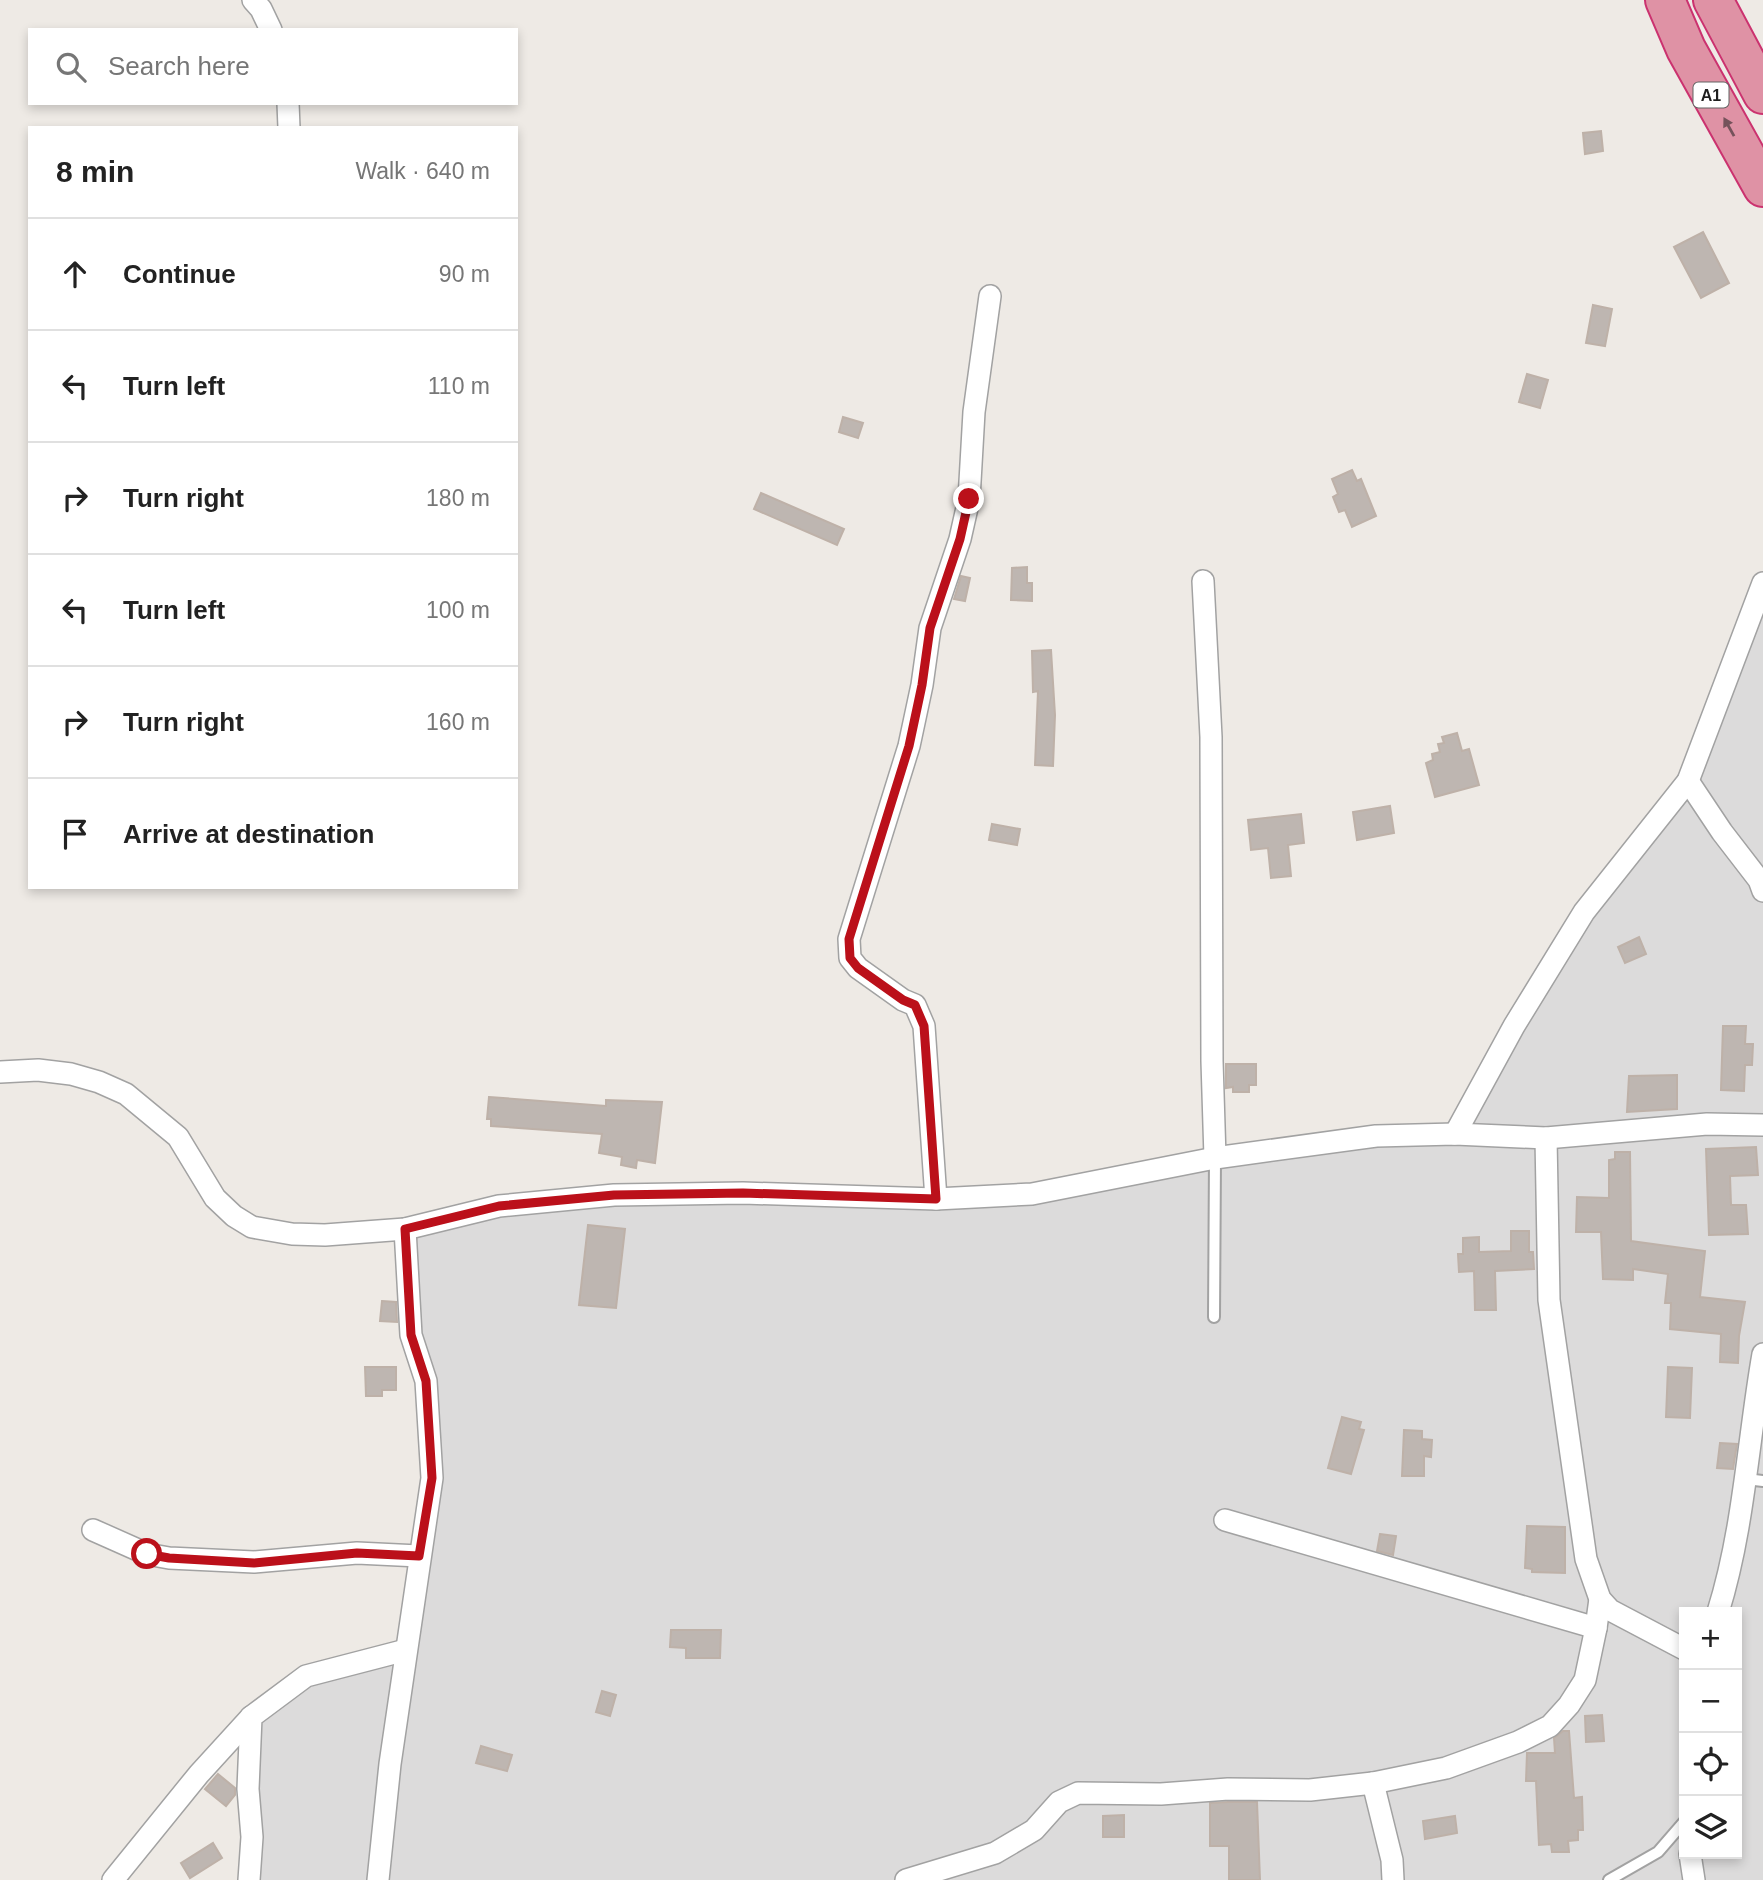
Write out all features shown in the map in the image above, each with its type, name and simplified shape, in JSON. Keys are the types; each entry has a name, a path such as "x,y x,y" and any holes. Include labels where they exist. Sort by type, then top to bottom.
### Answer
{"highway":[{"name":"A1","path":"1665,0 1686,49 1763,187"},
{"name":"A1","path":"1713,0 1752,49 1763,94"}],"street":[{"path":"264,3 270,28"},
{"path":"288,105 289,126"},
{"path":"936,1199 924,1026 921,1016 915,1005 903,1000 858,968 850,958 849,939 909,746 922,685 930,628 960,539 969,499 974,412 990,296"},
{"path":"1203,581 1211,737 1215,1158"},
{"path":"1455,1134 1514,1026 1584,912 1688,781 1763,583"},
{"path":"1688,781 1759,880 1763,891"},
{"path":"0,1072 38,1070 71,1074 126,1094 178,1137 215,1198 234,1216 252,1227 292,1234 325,1235 405,1229 499,1206 614,1195 743,1193 936,1199 1032,1194 1215,1158 1376,1136 1455,1134 1546,1138 1707,1124 1763,1125"},
{"path":"1546,1138 1549,1300 1587,1559 1600,1599 1610,1610 1679,1646"},
{"path":"378,1880 390,1764 432,1478 426,1381 411,1335 405,1229"},
{"path":"1720,1607 1754,1480 1763,1354"},
{"path":"1225,1520 1596,1628"},
{"path":"93,1530 147,1554 169,1558 254,1563 357,1553 419,1556"},
{"path":"905,1880 995,1853 1034,1830 1059,1802 1078,1793 1310,1790 1373,1783 1446,1768 1518,1742 1550,1726 1569,1705 1585,1680 1600,1599"},
{"path":"113,1880 199,1774 251,1717 306,1676 406,1650"},
{"path":"249,1880 253,1836 248,1789 251,1717"},
{"path":"1373,1783 1392,1860 1393,1880"},
{"path":"1691,1859 1694,1880"}],"lane":[{"path":"1214,1317 1215,1158"},
{"path":"1609,1880 1658,1852 1679,1828"},
{"path":"1631,1867 1631,1880"}],"shaded area":[{"path":"1763,572 1763,1880 246,1880 250,1714 305,1674 405,1647 428,1477 404,1225 501,1203 939,1198 1455,1131 1512,1023 1684,778 1750,612"}],"building":[{"path":"1601,131 1603,151 1585,154 1583,133"},
{"path":"1703,232 1729,283 1701,298 1674,247"},
{"path":"1593,305 1612,309 1605,346 1586,343"},
{"path":"1527,374 1548,380 1540,408 1519,402"},
{"path":"843,417 863,423 858,438 839,432"},
{"path":"1352,470 1357,481 1361,479 1376,516 1352,527 1345,510 1339,512 1333,497 1338,494 1332,479"},
{"path":"761,493 844,529 837,545 754,509"},
{"path":"1027,567 1027,583 1032,583 1032,601 1011,600 1012,568"},
{"path":"961,576 970,578 965,601 954,599"},
{"path":"1051,650 1055,715 1053,766 1035,765 1038,691 1033,692 1032,651"},
{"path":"1457,733 1462,751 1469,749 1479,785 1435,797 1426,763 1433,760 1432,754 1440,752 1438,744 1444,743 1442,737"},
{"path":"1390,806 1394,833 1357,840 1353,812"},
{"path":"1301,814 1304,843 1288,845 1291,876 1271,878 1268,848 1251,850 1248,820"},
{"path":"992,824 1020,829 1017,845 989,840"},
{"path":"1639,937 1646,954 1625,963 1618,947"},
{"path":"1723,1026 1746,1026 1745,1044 1753,1044 1752,1065 1745,1065 1744,1091 1721,1090"},
{"path":"1226,1064 1256,1064 1256,1085 1249,1085 1249,1092 1233,1092 1233,1087 1226,1088"},
{"path":"1677,1075 1677,1109 1627,1112 1629,1076"},
{"path":"489,1097 606,1106 606,1100 662,1102 655,1163 637,1160 636,1168 621,1165 622,1157 599,1153 602,1134 491,1126 491,1119 487,1119"},
{"path":"1756,1147 1758,1175 1730,1176 1731,1205 1746,1205 1748,1234 1709,1235 1706,1149"},
{"path":"1615,1152 1630,1152 1631,1241 1705,1251 1700,1297 1745,1302 1738,1363 1720,1362 1721,1334 1670,1329 1671,1303 1665,1303 1668,1274 1633,1269 1633,1280 1603,1279 1601,1232 1576,1232 1577,1197 1609,1198 1609,1160 1615,1159"},
{"path":"588,1225 625,1229 616,1308 579,1305"},
{"path":"1511,1231 1529,1231 1529,1252 1533,1252 1534,1269 1495,1271 1496,1310 1475,1310 1474,1271 1459,1272 1458,1254 1463,1254 1463,1238 1479,1237 1479,1252 1511,1251"},
{"path":"382,1301 396,1302 397,1322 380,1321"},
{"path":"365,1367 396,1367 396,1390 382,1390 382,1396 366,1396"},
{"path":"1668,1367 1692,1368 1690,1418 1666,1417"},
{"path":"1342,1417 1361,1422 1359,1429 1364,1430 1351,1474 1328,1468"},
{"path":"1404,1430 1422,1431 1422,1439 1432,1440 1431,1457 1424,1456 1424,1476 1402,1476"},
{"path":"1720,1443 1737,1444 1733,1469 1717,1468"},
{"path":"1527,1526 1565,1527 1565,1573 1532,1572 1532,1569 1525,1568"},
{"path":"1380,1534 1396,1536 1393,1555 1377,1551"},
{"path":"671,1630 721,1630 720,1658 686,1658 686,1648 670,1647"},
{"path":"602,1691 616,1695 610,1716 596,1712"},
{"path":"1602,1715 1604,1741 1586,1742 1585,1716"},
{"path":"1563,1731 1569,1731 1574,1798 1582,1797 1583,1830 1578,1830 1578,1840 1568,1841 1569,1852 1552,1852 1551,1844 1539,1845 1536,1781 1526,1781 1527,1753 1555,1753 1554,1738"},
{"path":"481,1746 512,1755 507,1771 476,1763"},
{"path":"218,1774 235,1788 235,1795 226,1806 205,1789"},
{"path":"1257,1802 1260,1880 1229,1880 1229,1846 1210,1846 1210,1803"},
{"path":"1124,1815 1124,1837 1103,1837 1103,1816"},
{"path":"1455,1816 1457,1833 1425,1839 1423,1821"},
{"path":"213,1843 222,1858 190,1878 181,1863"}],"route":[{"path":"147,1554 169,1558 254,1563 357,1553 419,1556 432,1478 426,1381 411,1335 405,1229 499,1206 614,1195 743,1193 936,1199 924,1026 921,1016 915,1005 903,1000 858,968 850,958 848,948 875,850 909,746 922,685 930,628 960,539 969,499"}]}
